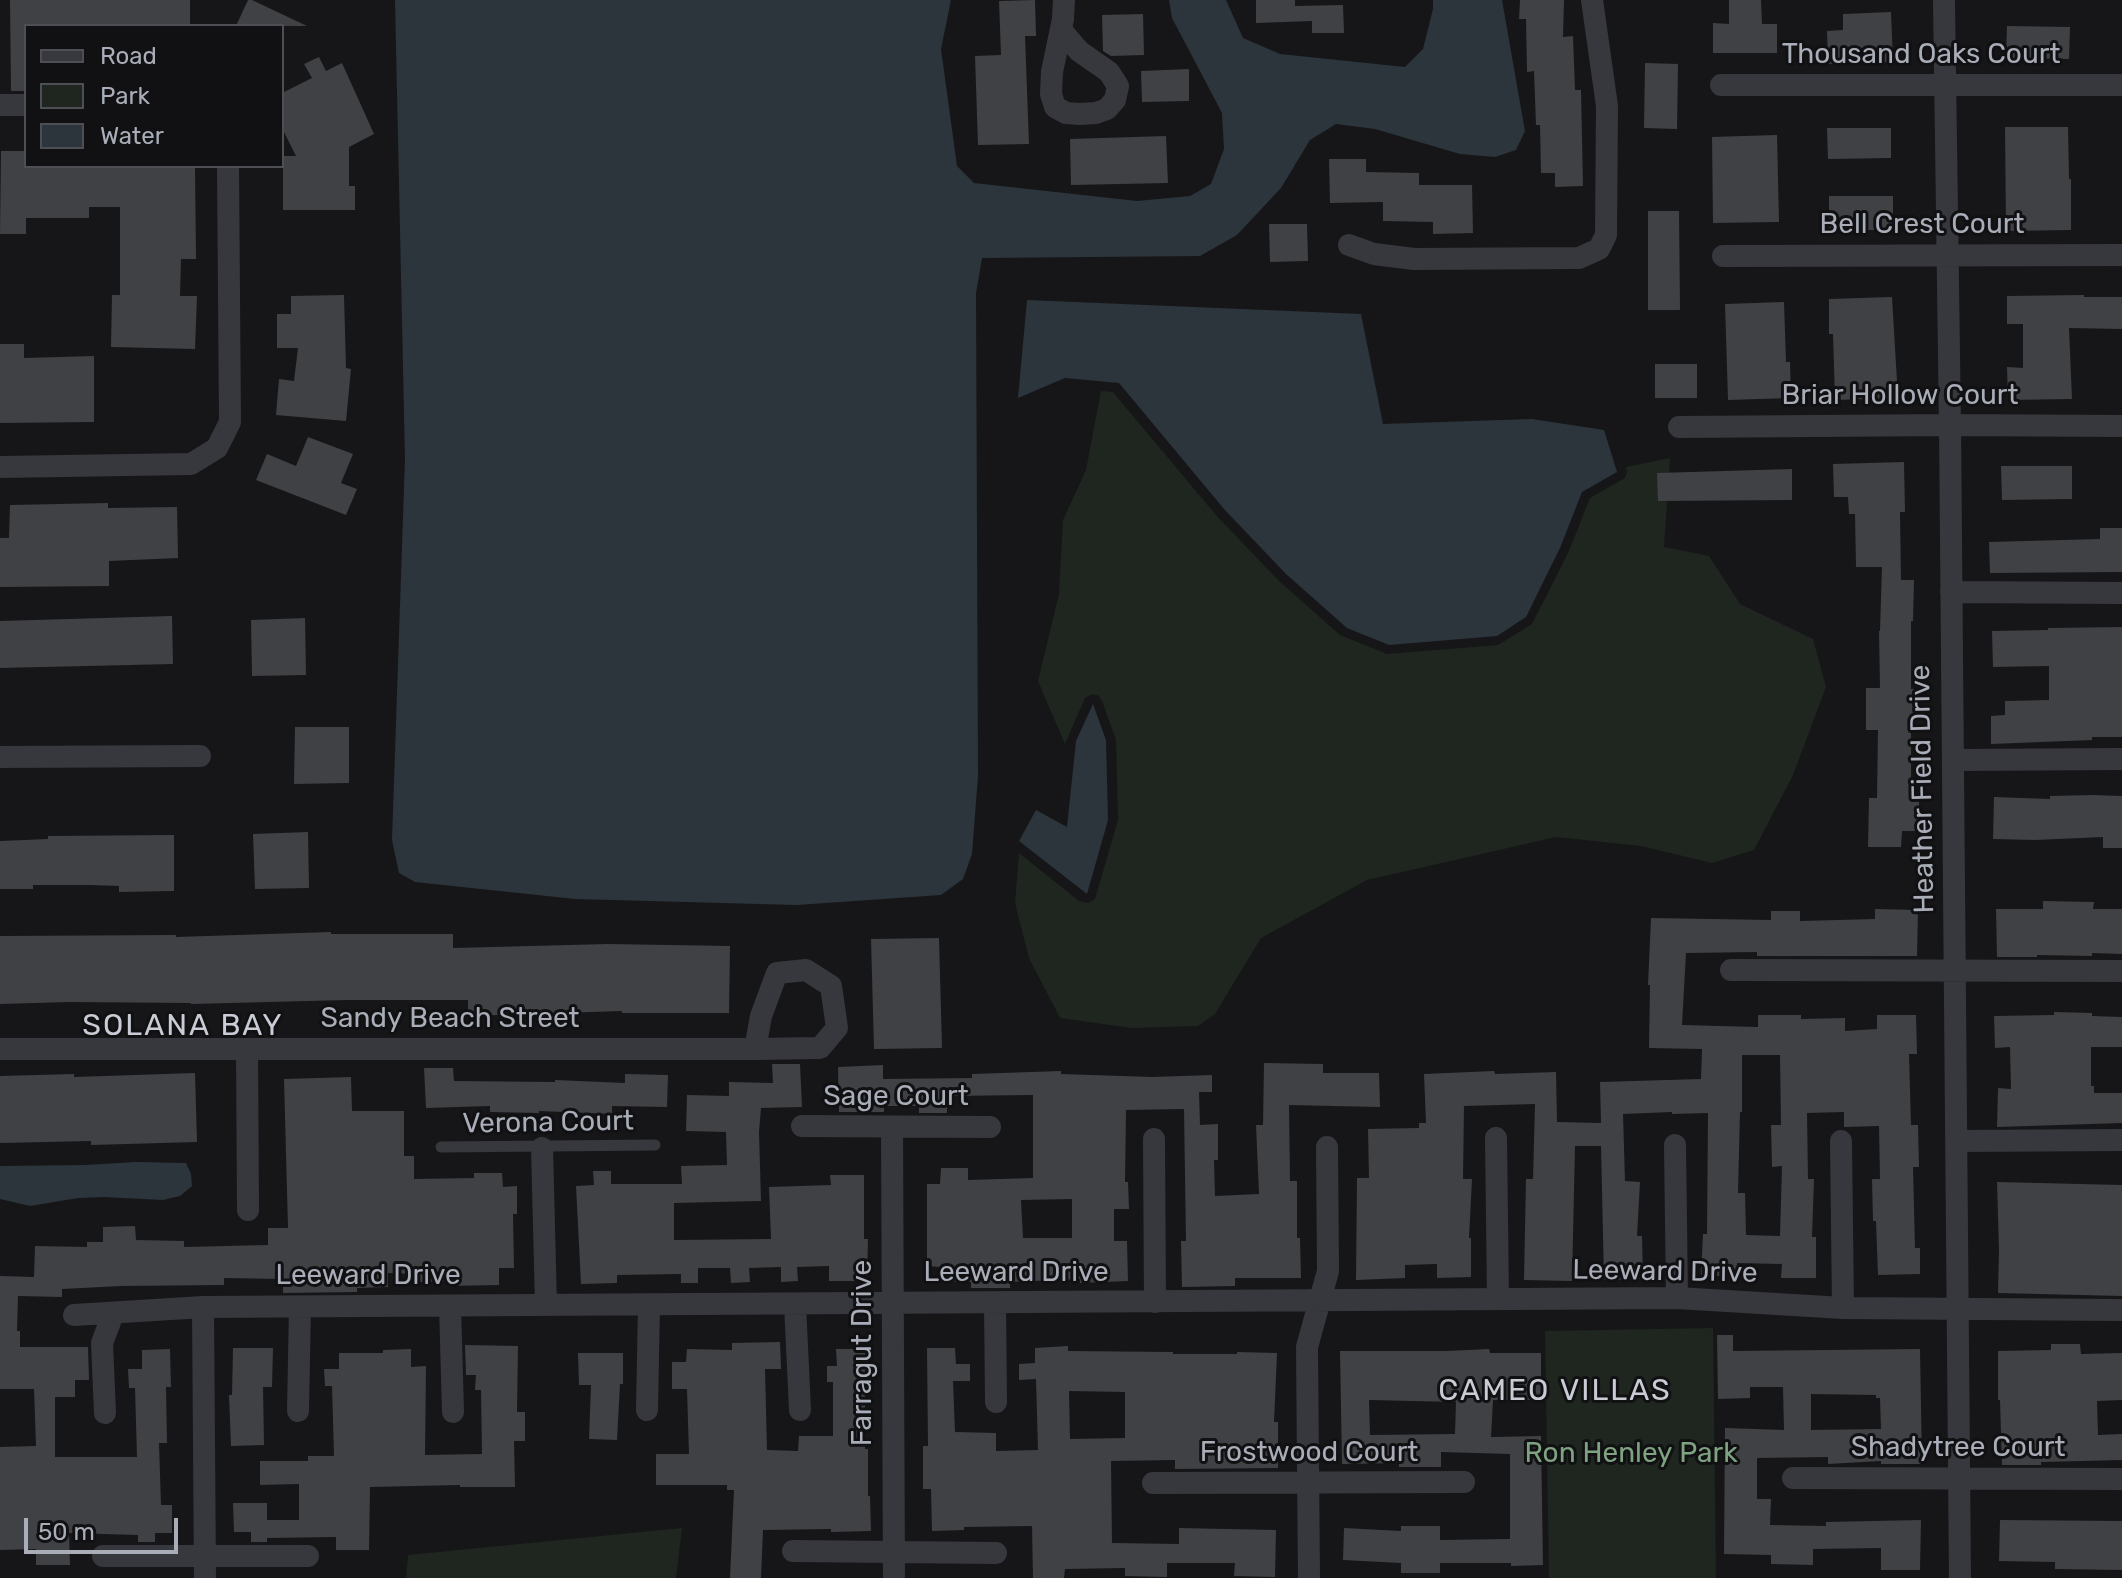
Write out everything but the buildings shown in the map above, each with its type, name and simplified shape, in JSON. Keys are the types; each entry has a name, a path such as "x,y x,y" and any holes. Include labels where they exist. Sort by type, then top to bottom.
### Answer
{"street":[{"path":"1061,30 1064,0"},
{"path":"1349,245 1374,254 1414,259 1579,258 1599,249 1606,235 1607,106 1592,0"},
{"name":"Heather Field Drive","path":"1944,0 1960,1578"},
{"name":"Thousand Oaks Court","path":"1721,85 2122,85"},
{"path":"0,105 24,105"},
{"path":"0,467 191,464 217,448 230,422 228,168"},
{"name":"Bell Crest Court","path":"1723,256 2122,255"},
{"name":"Briar Hollow Court","path":"1679,427 2122,426"},
{"path":"1951,592 2122,593"},
{"path":"0,757 200,756"},
{"path":"1953,760 2122,759"},
{"path":"1731,970 2122,971"},
{"name":"Sandy Beach Street","path":"0,1049 755,1049"},
{"path":"247,1049 248,1210"},
{"name":"Sage Court","path":"802,1126 990,1127"},
{"name":"Farragut Drive","path":"892,1127 894,1578"},
{"path":"1496,1138 1498,1299"},
{"path":"1154,1139 1155,1302"},
{"path":"1957,1141 2122,1140"},
{"path":"1841,1141 1843,1308"},
{"path":"1675,1145 1677,1298"},
{"path":"1309,1578 1307,1347 1328,1271 1327,1147"},
{"path":"542,1148 546,1305"},
{"name":"Leeward Drive","path":"74,1315 203,1307 1677,1298 1843,1308 2122,1310"},
{"path":"995,1303 996,1402"},
{"path":"795,1304 800,1410"},
{"path":"647,1410 649,1305"},
{"path":"450,1306 453,1412"},
{"path":"203,1307 205,1568"},
{"path":"298,1411 300,1307"},
{"path":"105,1413 102,1343 113,1314"},
{"name":"Shadytree Court","path":"1793,1478 2122,1479"},
{"name":"Frostwood Court","path":"1153,1483 1464,1482"},
{"path":"793,1551 996,1553"},
{"path":"103,1556 205,1568 308,1556"}],"lane":[{"name":"Verona Court","path":"441,1147 655,1145"}],"green space":[{"path":"1101,391 1113,392 1216,515 1279,581 1340,635 1387,654 1498,645 1532,624 1569,551 1590,498 1625,478 1626,467 1670,458 1664,547 1709,556 1740,604 1813,639 1826,687 1793,775 1754,850 1712,863 1641,846 1556,837 1367,880 1261,938 1215,1014 1198,1026 1132,1028 1060,1018 1029,958 1015,903 1019,853 1079,901 1088,903 1095,899 1118,820 1116,740 1102,701 1093,694 1085,698 1065,744 1038,681 1059,594 1063,520 1086,470"},
{"name":"Ron Henley Park","path":"1713,1328 1716,1578 1549,1578 1545,1331"},
{"path":"682,1528 676,1578 406,1578 408,1555"}],"water":[{"path":"395,0 951,0 941,49 957,166 974,183 1137,201 1190,196 1211,184 1224,149 1222,113 1172,18 1169,0 1226,0 1243,38 1280,54 1405,67 1423,49 1433,0 1502,0 1525,131 1516,150 1495,157 1460,154 1375,129 1336,124 1310,140 1281,188 1237,235 1200,256 982,258 976,293 978,776 972,854 963,879 941,895 797,905 575,899 415,882 399,873 392,840 405,459"},
{"path":"1027,300 1361,314 1383,424 1532,419 1604,430 1617,472 1582,492 1560,548 1526,617 1497,636 1389,645 1347,628 1286,574 1224,509 1119,383 1065,378 1018,398"},
{"path":"1093,704 1106,740 1108,820 1087,894 1019,841 1036,810 1067,827 1076,741"},
{"path":"186,1163 192,1186 180,1196 163,1200 78,1198 30,1206 0,1199 0,1166"}],"district":[{"name":"SOLANA BAY","path":"183,1026"},
{"name":"CAMEO VILLAS","path":"1555,1391"}]}
